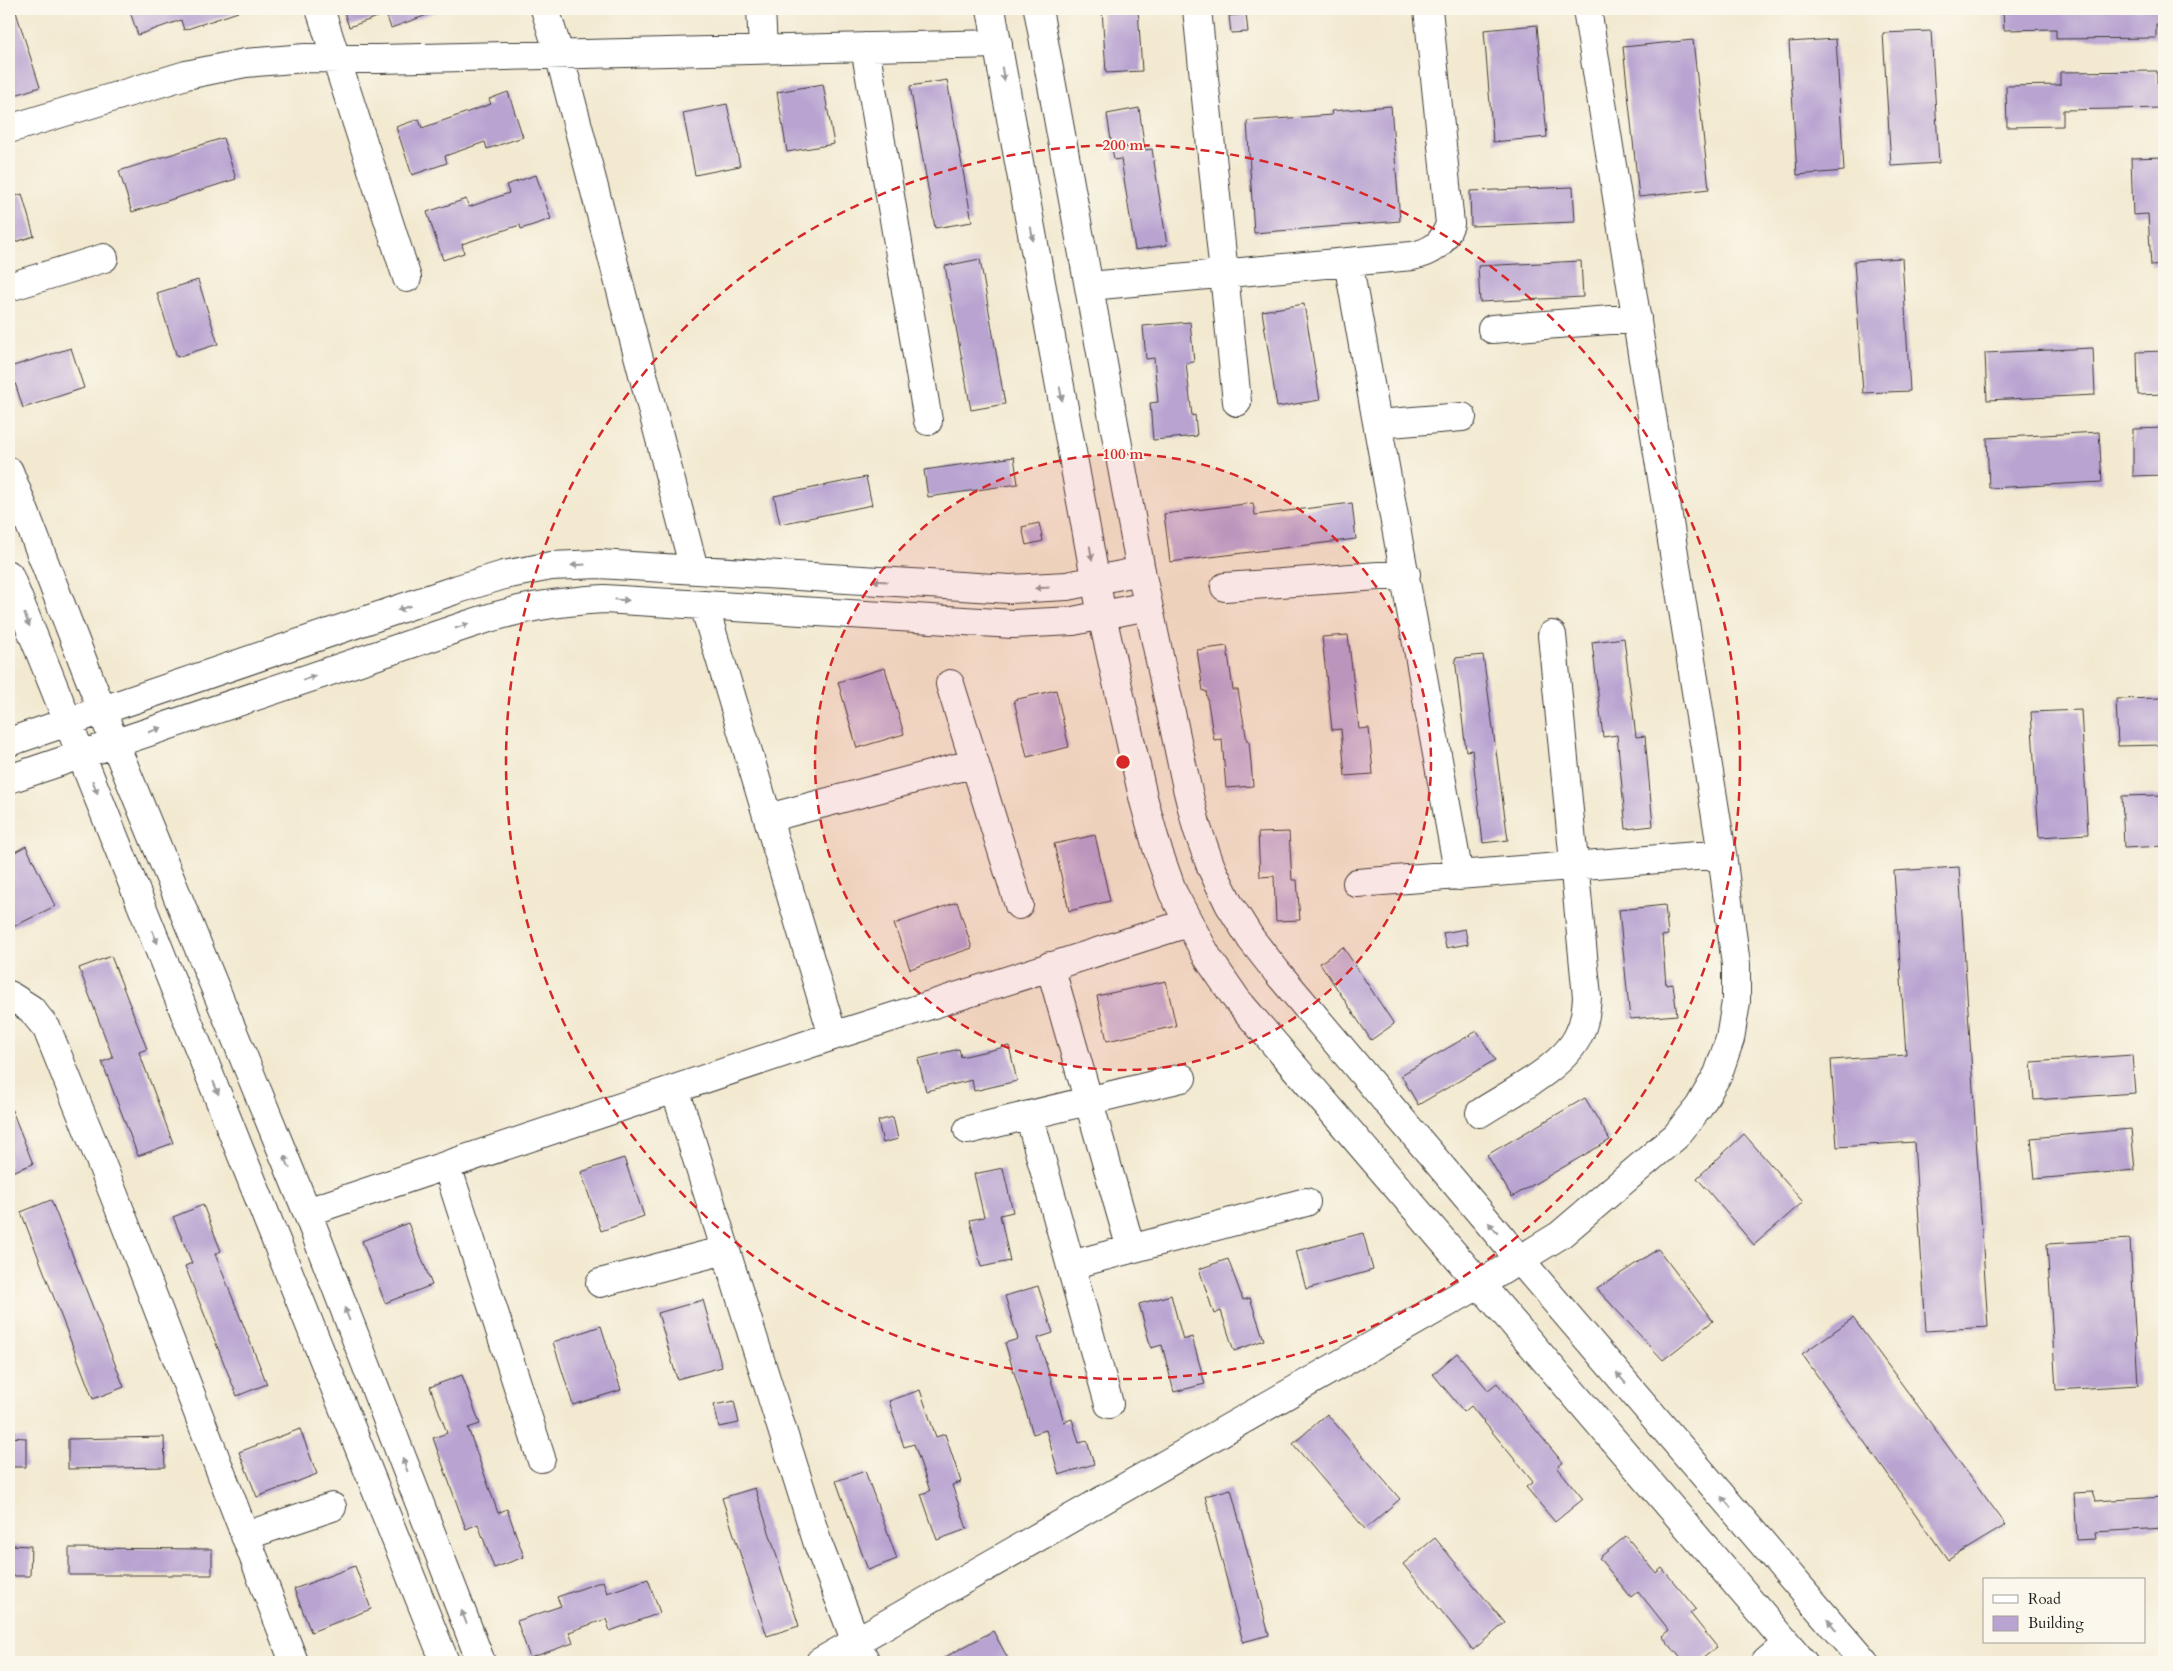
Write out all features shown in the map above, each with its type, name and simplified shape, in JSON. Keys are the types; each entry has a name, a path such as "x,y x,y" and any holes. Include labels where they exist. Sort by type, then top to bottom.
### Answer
{"street":[{"path":"320,9 407,278"},
{"path":"545,9 559,54 694,569"},
{"path":"761,9 763,49"},
{"path":"991,9 1102,616 1144,801 1157,848 1173,893 1208,958 1237,1000 1795,1653 1766,1662"},
{"path":"1038,9 1148,606 1197,828 1211,867 1229,904 1251,939 1277,972 1520,1260 1864,1662"},
{"path":"1197,9 1237,402"},
{"path":"1090,286 1426,254 1437,247 1445,237 1450,224 1428,9"},
{"path":"820,1662 861,1652 1480,1284 1560,1234 1676,1136 1700,1107 1718,1074 1730,1039 1736,1002 1736,965 1722,854 1587,9"},
{"path":"9,129 186,75 216,68 275,60 998,44"},
{"path":"865,47 928,421"},
{"path":"9,287 104,258"},
{"path":"1348,262 1406,574 1459,876"},
{"path":"1492,329 1637,318"},
{"path":"1378,424 1462,418"},
{"path":"9,471 115,744 308,1212 481,1662"},
{"path":"9,742 504,575 551,566 599,564 1010,589 1068,586 1096,582 1141,571"},
{"path":"1225,587 1406,574"},
{"path":"9,575 445,1662"},
{"path":"9,779 513,610 558,602 604,599 1013,624 1043,624 1102,616 1148,606"},
{"path":"704,605 833,1036"},
{"path":"1480,1113 1554,1065 1568,1052 1579,1035 1585,1016 1587,996 1552,634"},
{"path":"950,684 1019,906"},
{"path":"768,818 975,763"},
{"path":"1358,883 1722,854"},
{"path":"308,1212 833,1036 1188,923"},
{"path":"1050,966 1131,1249"},
{"path":"9,995 32,1009 47,1030 114,1195 294,1662"},
{"path":"968,1130 1182,1078"},
{"path":"675,1089 813,1527 861,1652"},
{"path":"1029,1115 1109,1404"},
{"path":"447,1166 541,1458"},
{"path":"1070,1265 1306,1202"},
{"path":"600,1283 725,1250"},
{"path":"245,1536 332,1507"}],"building":[{"path":"9,9 15,9 40,87 9,97"},
{"path":"129,9 237,9 238,12 184,30 181,20 138,35"},
{"path":"343,9 438,9 438,11 391,28 386,14 349,27"},
{"path":"1102,9 1138,9 1142,71 1106,73"},
{"path":"2003,9 2164,9 2164,24 2156,24 2156,38 2056,39 2056,29 2004,30"},
{"path":"1246,14 1248,32 1231,33 1229,16"},
{"path":"1537,25 1547,137 1493,142 1484,30"},
{"path":"1931,31 1939,163 1891,166 1883,33"},
{"path":"1836,39 1844,171 1797,175 1789,42"},
{"path":"1693,40 1709,189 1639,197 1623,47"},
{"path":"2157,71 2157,83 2164,83 2164,108 2063,110 2063,126 2007,127 2006,86 2060,85 2060,72"},
{"path":"947,80 972,222 935,228 910,86"},
{"path":"823,84 834,144 787,152 777,92"},
{"path":"508,92 523,137 487,149 485,142 445,156 447,163 412,175 396,127 419,119 422,128 491,104 489,99"},
{"path":"727,104 740,166 695,175 683,113"},
{"path":"1391,106 1400,221 1254,233 1247,121 1332,115 1331,111"},
{"path":"1139,108 1145,150 1152,149 1167,245 1135,250 1121,159 1114,160 1107,114"},
{"path":"223,138 236,179 132,212 119,171"},
{"path":"2164,157 2164,265 2151,266 2148,214 2133,215 2131,158"},
{"path":"536,175 551,219 521,229 520,225 462,244 464,253 443,260 427,212 466,199 469,207 509,193 506,185"},
{"path":"1573,187 1575,222 1471,226 1470,191"},
{"path":"22,194 34,236 9,244 9,198"},
{"path":"1902,258 1910,391 1863,393 1854,261"},
{"path":"980,259 1005,404 971,410 945,266"},
{"path":"1581,261 1583,297 1480,302 1478,266"},
{"path":"198,280 218,344 177,357 157,293"},
{"path":"1304,304 1320,400 1277,407 1262,311"},
{"path":"1190,322 1194,362 1186,363 1192,416 1195,415 1197,436 1153,440 1150,403 1158,402 1154,358 1146,359 1143,326"},
{"path":"71,348 84,388 23,408 10,367"},
{"path":"2093,348 2095,395 1987,400 1985,353"},
{"path":"2164,351 2164,394 2138,395 2137,352"},
{"path":"2164,428 2164,475 2133,476 2133,429"},
{"path":"2099,432 2102,482 1989,488 1987,438"},
{"path":"1014,457 1018,484 928,497 924,470"},
{"path":"866,477 872,505 780,524 774,496"},
{"path":"1253,503 1255,515 1352,503 1356,539 1170,562 1164,514"},
{"path":"1039,523 1043,541 1026,545 1022,527"},
{"path":"1348,635 1359,729 1369,728 1373,774 1345,776 1341,729 1332,730 1322,637"},
{"path":"1624,638 1636,737 1645,736 1653,826 1626,829 1617,735 1603,737 1592,642"},
{"path":"1227,646 1233,690 1238,690 1247,741 1249,741 1253,786 1226,788 1222,739 1214,740 1206,691 1203,691 1197,650"},
{"path":"1483,655 1508,840 1483,843 1472,750 1466,751 1455,658"},
{"path":"885,668 904,734 857,748 838,682"},
{"path":"1056,690 1069,747 1027,757 1014,700"},
{"path":"2164,698 2164,745 2118,746 2116,699"},
{"path":"2081,710 2088,834 2039,837 2031,712"},
{"path":"2164,795 2164,846 2124,848 2122,796"},
{"path":"1289,832 1292,880 1297,880 1300,920 1276,921 1274,876 1260,877 1258,833"},
{"path":"1095,835 1110,901 1069,911 1054,844"},
{"path":"26,846 55,906 13,927 9,917 9,855"},
{"path":"1959,867 1988,1327 1926,1331 1914,1142 1837,1147 1831,1060 1906,1055 1894,871"},
{"path":"957,902 972,948 910,969 894,924"},
{"path":"1665,905 1668,935 1662,936 1666,985 1673,984 1677,1015 1630,1019 1619,910"},
{"path":"1465,929 1468,944 1446,948 1443,933"},
{"path":"1343,947 1394,1024 1371,1040 1320,963"},
{"path":"111,956 147,1049 139,1052 173,1143 138,1156 102,1062 113,1058 79,968"},
{"path":"1166,981 1176,1026 1107,1041 1097,996"},
{"path":"1477,1031 1495,1060 1418,1105 1401,1075"},
{"path":"1009,1046 1017,1081 974,1091 972,1080 926,1091 918,1059 959,1049 961,1057"},
{"path":"2132,1055 2135,1093 2034,1100 2031,1062"},
{"path":"1585,1098 1610,1140 1512,1197 1487,1155"},
{"path":"9,1106 33,1164 9,1173"},
{"path":"893,1117 898,1139 883,1143 878,1121"},
{"path":"2131,1129 2135,1170 2035,1179 2031,1138"},
{"path":"1744,1134 1803,1202 1754,1245 1697,1178"},
{"path":"624,1158 644,1216 601,1231 581,1172"},
{"path":"1003,1168 1013,1212 1000,1215 1010,1261 981,1267 970,1220 984,1217 974,1174"},
{"path":"51,1200 124,1387 93,1399 21,1212"},
{"path":"203,1205 221,1251 215,1254 267,1384 237,1396 185,1266 192,1263 173,1217"},
{"path":"408,1223 432,1285 385,1303 362,1241"},
{"path":"1363,1233 1373,1270 1306,1289 1296,1251"},
{"path":"2130,1239 2138,1385 2056,1390 2047,1244"},
{"path":"1658,1249 1713,1321 1663,1360 1597,1289"},
{"path":"1228,1259 1243,1300 1250,1298 1264,1340 1234,1351 1221,1311 1214,1314 1199,1269"},
{"path":"1038,1286 1053,1333 1038,1338 1064,1422 1072,1419 1079,1443 1087,1441 1094,1464 1059,1475 1046,1430 1033,1434 1005,1343 1018,1339 1005,1296"},
{"path":"1171,1295 1183,1340 1192,1337 1205,1384 1174,1392 1162,1345 1151,1348 1139,1304"},
{"path":"703,1300 722,1367 677,1379 658,1313"},
{"path":"1853,1318 2006,1525 1948,1560 1802,1354"},
{"path":"601,1326 621,1390 573,1405 553,1342"},
{"path":"1457,1353 1488,1390 1497,1383 1563,1463 1557,1467 1583,1499 1555,1522 1526,1487 1533,1482 1471,1406 1464,1412 1433,1374"},
{"path":"462,1375 480,1424 468,1428 498,1513 507,1509 524,1557 494,1568 478,1524 466,1529 433,1438 447,1433 430,1387"},
{"path":"920,1390 936,1437 945,1434 961,1482 952,1485 967,1529 937,1540 921,1494 930,1491 914,1444 904,1447 889,1401"},
{"path":"734,1401 739,1423 719,1427 714,1405"},
{"path":"1327,1414 1400,1499 1365,1529 1293,1444"},
{"path":"300,1429 317,1474 257,1497 239,1452"},
{"path":"9,1437 26,1438 26,1467 9,1467"},
{"path":"164,1437 165,1467 68,1469 68,1439"},
{"path":"865,1471 897,1559 868,1570 836,1481"},
{"path":"755,1488 799,1626 767,1636 722,1498"},
{"path":"1231,1489 1269,1635 1243,1642 1205,1496"},
{"path":"2092,1492 2095,1501 2164,1497 2164,1528 2095,1532 2096,1539 2077,1540 2074,1493"},
{"path":"1626,1536 1656,1573 1662,1568 1696,1609 1690,1613 1717,1647 1698,1662 1684,1662 1662,1636 1669,1630 1638,1591 1631,1597 1599,1558"},
{"path":"1435,1538 1505,1623 1473,1650 1403,1564"},
{"path":"9,1545 31,1546 30,1576 9,1576"},
{"path":"69,1548 212,1549 212,1575 69,1575"},
{"path":"355,1566 371,1609 311,1632 294,1589"},
{"path":"648,1579 660,1613 610,1631 606,1619 569,1632 573,1643 530,1658 517,1621 561,1606 557,1597 603,1581 607,1593"},
{"path":"993,1631 1010,1662 936,1662"}]}
